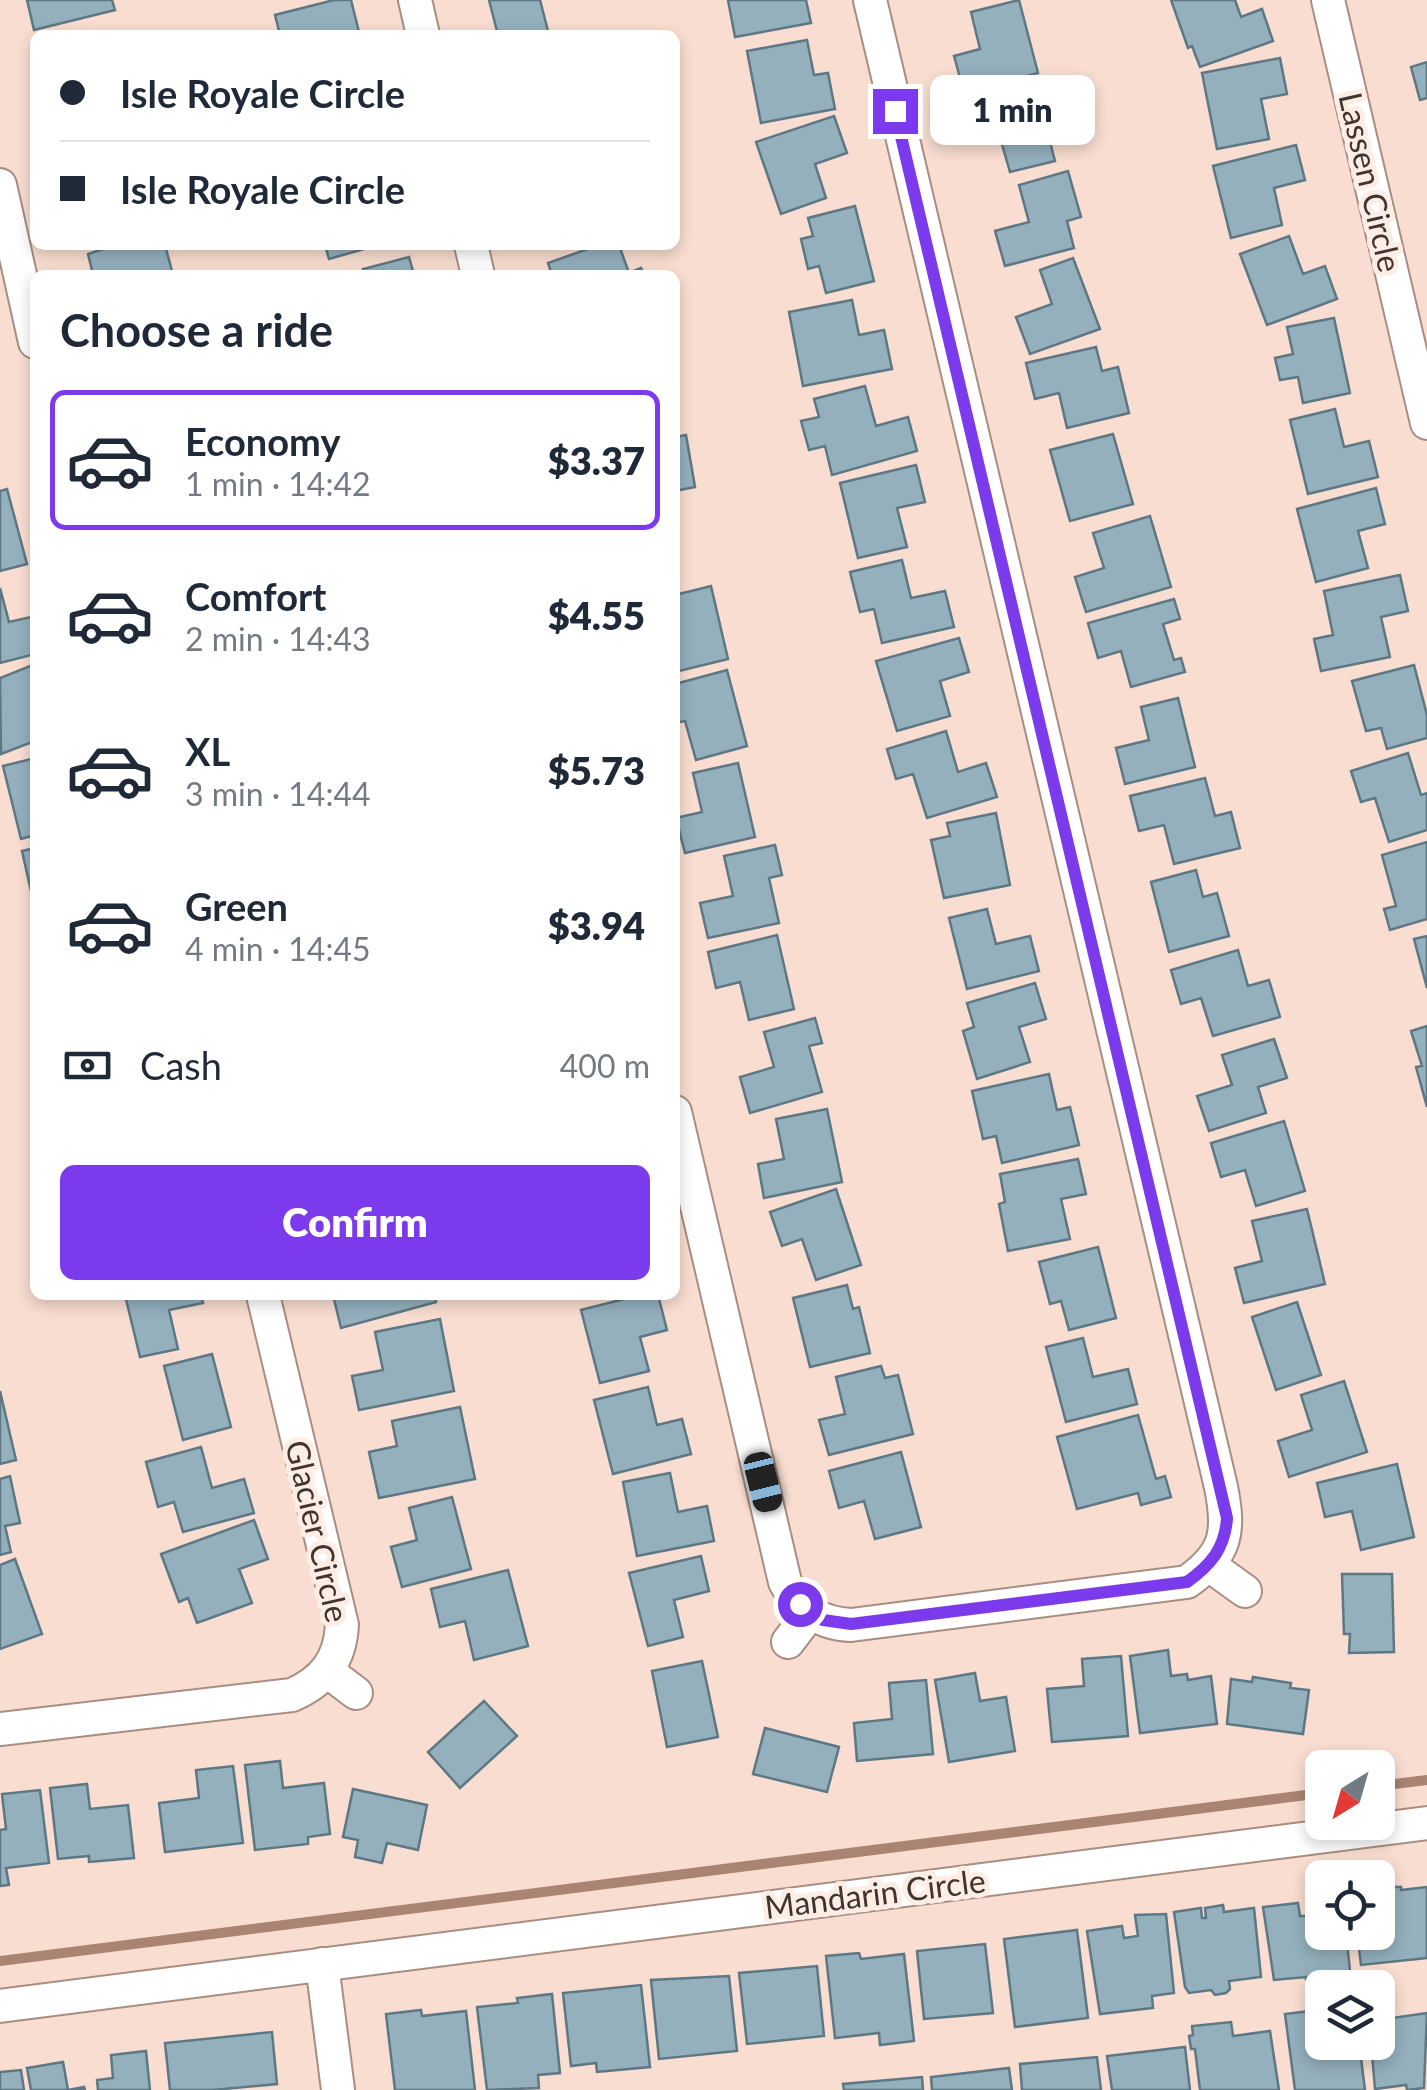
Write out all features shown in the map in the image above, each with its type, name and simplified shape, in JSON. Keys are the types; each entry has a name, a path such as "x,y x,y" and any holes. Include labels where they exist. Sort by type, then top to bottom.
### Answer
{"street":[{"path":"415,0 422,30"},
{"path":"680,1133 785,1582 810,1612 837,1624 851,1624 1187,1582 1209,1565 1226,1534 1221,1487 870,0"},
{"name":"Lassen Circle","path":"1328,0 1427,423"},
{"path":"0,184 30,319"},
{"name":"Glacier Circle","path":"0,1729 292,1695 327,1671 341,1645 342,1625 264,1300"},
{"path":"1209,1565 1245,1591"},
{"path":"788,1642 810,1612"},
{"path":"327,1671 356,1694"},
{"name":"Mandarin Circle","path":"0,2006 1427,1823"},
{"path":"322,1964 338,2090"}],"building":[{"path":"27,0 112,0 115,10 34,30"},
{"path":"334,0 351,0 358,30 279,30 275,15"},
{"path":"489,0 540,0 548,30 497,30"},
{"path":"728,0 806,0 811,23 735,37"},
{"path":"1019,0 1038,73 964,92 954,56 980,49 971,12"},
{"path":"1171,0 1235,0 1241,17 1262,9 1273,41 1200,67 1192,46 1188,48"},
{"path":"807,40 814,75 828,73 835,109 761,123 747,51"},
{"path":"1280,58 1287,94 1261,99 1269,139 1217,149 1202,73"},
{"path":"1427,62 1427,98 1420,100 1411,67"},
{"path":"1036,87 1055,161 1010,172 999,134 977,139 968,104"},
{"path":"834,116 847,153 815,164 826,198 781,214 756,142"},
{"path":"1296,145 1305,180 1274,188 1282,225 1231,238 1213,166"},
{"path":"1068,171 1081,217 1067,221 1074,248 1005,266 995,231 1029,222 1019,185"},
{"path":"855,206 874,281 826,293 819,266 808,269 801,239 813,236 808,218"},
{"path":"1289,236 1303,274 1325,266 1337,299 1267,325 1240,254"},
{"path":"100,250 166,250 172,270 92,270 88,254"},
{"path":"326,250 360,250 329,259"},
{"path":"585,250 621,250 628,270 550,270 548,263"},
{"path":"409,257 413,270 363,270"},
{"path":"1073,258 1100,329 1030,354 1016,317 1052,304 1040,270"},
{"path":"852,300 859,335 884,330 892,369 803,386 789,312"},
{"path":"1334,318 1350,393 1303,403 1298,377 1280,380 1275,358 1293,354 1287,327"},
{"path":"1096,347 1102,371 1118,367 1129,413 1067,428 1059,393 1035,399 1026,363"},
{"path":"865,386 876,426 908,417 917,451 832,475 825,446 809,450 801,421 819,417 814,399"},
{"path":"1335,409 1344,447 1369,441 1378,477 1308,494 1290,420"},
{"path":"1113,434 1133,504 1070,521 1050,450"},
{"path":"686,435 695,487 680,490 680,436"},
{"path":"916,465 925,502 897,508 907,547 858,558 840,483"},
{"path":"1376,488 1385,524 1358,531 1368,568 1316,582 1297,509"},
{"path":"7,489 27,564 0,571 0,491"},
{"path":"1150,516 1171,587 1086,612 1075,577 1104,568 1093,533"},
{"path":"902,560 911,598 945,591 954,627 882,643 874,609 860,612 850,572"},
{"path":"1400,575 1408,611 1381,617 1390,657 1321,671 1314,639 1333,635 1324,591"},
{"path":"711,586 728,659 680,671 680,594"},
{"path":"0,588 9,622 30,617 30,655 0,663"},
{"path":"1174,599 1180,619 1163,624 1174,660 1181,658 1185,672 1131,687 1121,651 1098,658 1088,623"},
{"path":"959,638 969,672 940,681 950,716 897,731 876,661"},
{"path":"1414,665 1427,715 1427,738 1387,749 1381,728 1366,731 1352,681"},
{"path":"30,666 30,743 1,754 0,678"},
{"path":"727,670 747,746 696,760 685,721 680,722 680,683"},
{"path":"1178,698 1195,767 1125,784 1116,748 1149,740 1141,707"},
{"path":"946,731 958,772 986,763 997,797 927,818 913,774 896,779 887,749"},
{"path":"1408,753 1421,795 1427,793 1427,830 1389,842 1375,798 1361,802 1351,771"},
{"path":"30,759 30,836 21,839 3,766"},
{"path":"738,763 755,837 685,853 680,817 702,812 693,773"},
{"path":"1205,778 1215,816 1231,812 1240,848 1174,864 1164,825 1139,831 1130,796"},
{"path":"996,813 1010,885 944,898 931,840 950,836 947,823"},
{"path":"1427,842 1427,919 1390,930 1384,909 1396,906 1382,855"},
{"path":"775,845 782,875 769,878 779,923 708,938 700,903 733,896 724,856"},
{"path":"30,849 30,887 22,851"},
{"path":"1196,870 1203,897 1217,893 1229,936 1169,952 1151,882"},
{"path":"987,909 996,944 1030,936 1039,971 967,989 949,918"},
{"path":"777,935 794,1009 749,1020 740,982 716,988 708,952"},
{"path":"1427,936 1427,988 1414,939"},
{"path":"1238,950 1248,986 1269,980 1280,1017 1213,1036 1201,998 1181,1004 1171,970"},
{"path":"1035,983 1046,1019 1019,1027 1030,1062 977,1079 963,1031 974,1027 967,1003"},
{"path":"815,1018 822,1043 809,1046 822,1092 750,1113 740,1077 774,1067 764,1032"},
{"path":"1427,1026 1427,1107 1416,1067 1422,1066 1411,1031"},
{"path":"1274,1039 1287,1078 1258,1087 1266,1113 1209,1131 1197,1096 1232,1085 1222,1055"},
{"path":"1049,1074 1057,1110 1070,1107 1079,1145 1002,1163 996,1136 983,1139 972,1091"},
{"path":"827,1109 842,1182 764,1198 758,1164 784,1159 776,1119"},
{"path":"1284,1121 1305,1191 1256,1206 1245,1170 1221,1177 1211,1143"},
{"path":"1078,1159 1086,1194 1061,1199 1070,1239 1008,1251 999,1204 1005,1202 1000,1174"},
{"path":"836,1189 861,1265 816,1280 802,1239 782,1246 770,1212"},
{"path":"1307,1209 1325,1284 1244,1303 1235,1268 1262,1261 1252,1221"},
{"path":"1098,1247 1116,1318 1069,1330 1061,1301 1050,1304 1039,1262"},
{"path":"847,1285 853,1309 859,1307 870,1353 810,1367 793,1298"},
{"path":"126,1300 202,1300 203,1303 169,1310 178,1349 140,1357"},
{"path":"334,1300 436,1300 436,1302 341,1328"},
{"path":"620,1300 659,1300 667,1330 640,1337 649,1371 600,1383 581,1310"},
{"path":"1297,1302 1321,1375 1276,1390 1252,1317"},
{"path":"440,1319 454,1391 359,1410 352,1376 383,1370 375,1332"},
{"path":"1083,1338 1093,1377 1128,1369 1137,1404 1066,1422 1046,1347"},
{"path":"212,1354 231,1427 183,1440 164,1366"},
{"path":"881,1366 885,1378 898,1375 913,1434 829,1455 819,1420 845,1414 836,1377"},
{"path":"1344,1381 1367,1452 1289,1477 1278,1441 1312,1430 1301,1395"},
{"path":"648,1387 657,1425 682,1419 691,1454 613,1474 594,1400"},
{"path":"0,1391 16,1460 0,1464"},
{"path":"460,1407 475,1479 379,1498 369,1452 397,1446 392,1421"},
{"path":"1138,1415 1156,1479 1165,1476 1171,1497 1141,1505 1138,1493 1077,1509 1057,1437"},
{"path":"201,1447 212,1488 244,1479 254,1513 183,1532 174,1502 158,1507 146,1462"},
{"path":"901,1452 921,1527 875,1539 864,1501 839,1508 829,1471"},
{"path":"1397,1464 1414,1537 1361,1550 1352,1511 1325,1517 1317,1483"},
{"path":"670,1473 678,1512 707,1506 714,1541 637,1556 623,1482"},
{"path":"10,1476 20,1523 5,1526 11,1552 0,1555 0,1479"},
{"path":"452,1497 471,1569 402,1587 391,1547 417,1540 409,1508"},
{"path":"254,1520 268,1559 239,1569 252,1603 197,1623 188,1598 179,1602 161,1554"},
{"path":"701,1556 709,1591 674,1600 683,1637 648,1646 629,1573"},
{"path":"15,1559 42,1634 0,1649 0,1565"},
{"path":"508,1570 528,1646 474,1660 465,1621 440,1627 431,1589"},
{"path":"1342,1574 1392,1574 1394,1652 1349,1653 1350,1634 1344,1634"},
{"path":"1168,1650 1171,1676 1187,1674 1188,1680 1211,1676 1217,1724 1140,1733 1130,1656"},
{"path":"1121,1656 1128,1736 1052,1742 1047,1689 1084,1686 1082,1659"},
{"path":"702,1661 718,1737 667,1747 652,1671"},
{"path":"975,1673 980,1701 1006,1697 1015,1751 949,1762 935,1680"},
{"path":"1253,1677 1309,1690 1303,1734 1227,1724 1231,1679 1252,1682"},
{"path":"926,1680 933,1754 857,1761 854,1723 892,1719 889,1683"},
{"path":"484,1701 517,1736 460,1788 428,1752"},
{"path":"765,1728 839,1747 827,1792 753,1774"},
{"path":"280,1761 283,1788 324,1783 330,1834 308,1837 308,1844 255,1850 245,1765"},
{"path":"233,1766 243,1843 165,1852 159,1803 199,1798 196,1770"},
{"path":"87,1784 90,1809 128,1805 134,1858 89,1862 89,1856 58,1859 50,1788"},
{"path":"353,1789 427,1805 418,1850 387,1843 382,1863 355,1857 358,1840 343,1837"},
{"path":"40,1790 49,1863 6,1868 9,1885 0,1886 0,1830 6,1829 2,1794"},
{"path":"1395,1887 1427,1887 1427,1958 1361,1965 1359,1950 1395,1950"},
{"path":"1298,1903 1300,1916 1305,1916 1305,1950 1348,1950 1350,1970 1305,1970 1305,1977 1274,1980 1263,1907"},
{"path":"1223,1905 1224,1912 1254,1908 1261,1977 1229,1981 1226,1993 1189,1993 1174,1912 1201,1908 1202,1918 1206,1918 1205,1908"},
{"path":"1166,1914 1174,1993 1152,1996 1153,2008 1100,2014 1087,1931 1122,1926 1124,1938 1138,1936 1135,1915"},
{"path":"1077,1930 1088,2018 1015,2027 1004,1939"},
{"path":"985,1944 993,2013 924,2019 917,1951"},
{"path":"859,1953 861,1959 904,1954 914,2041 880,2045 879,2033 835,2038 826,1956"},
{"path":"817,1966 824,2036 747,2044 739,1973"},
{"path":"729,1976 737,2051 659,2059 651,1980"},
{"path":"641,1985 650,2067 597,2072 596,2063 571,2066 563,1993"},
{"path":"552,1994 560,2073 538,2075 539,2088 487,2090 477,2007 518,2003 517,1998"},
{"path":"421,2010 422,2016 466,2011 475,2090 395,2090 386,2014"},
{"path":"1305,2012 1305,2060 1361,2060 1365,2090 1295,2090 1285,2014"},
{"path":"1427,2013 1424,2088 1407,2090 1406,2085 1375,2089 1373,2060 1395,2060 1395,2018"},
{"path":"1231,2022 1233,2036 1270,2031 1279,2090 1200,2090 1195,2049 1191,2049 1189,2036 1193,2035 1192,2026"},
{"path":"272,2032 277,2084 170,2090 165,2043"},
{"path":"1185,2047 1190,2090 1112,2090 1107,2056"},
{"path":"146,2051 150,2090 98,2090 97,2080 113,2078 111,2055"},
{"path":"1097,2057 1101,2090 1022,2090 1020,2064"},
{"path":"63,2062 68,2090 31,2090 27,2068"},
{"path":"1009,2068 1012,2090 932,2090 931,2077"},
{"path":"21,2070 24,2090 0,2090 0,2072"},
{"path":"922,2077 923,2090 844,2090 843,2084"}],"waterway":[{"path":"1395,1784 1427,1780"},
{"path":"0,1961 1305,1795"}],"route":[{"path":"800,1604 823,1620 851,1624 1187,1582 1209,1565 1226,1534 1221,1487 895,111"}]}
